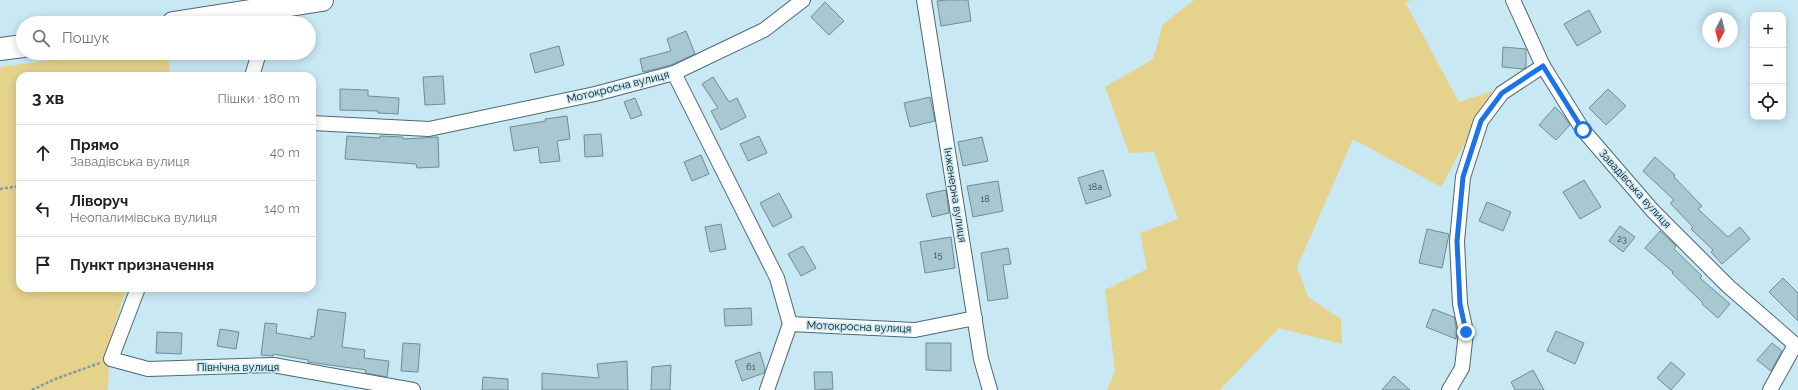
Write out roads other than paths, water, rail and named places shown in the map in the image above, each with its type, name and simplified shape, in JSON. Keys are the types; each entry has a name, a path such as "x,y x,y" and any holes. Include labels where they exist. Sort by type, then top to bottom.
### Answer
{"main road":[{"path":"267,16 322,0"},
{"path":"0,49 16,47"}],"street":[{"path":"674,72 764,30 803,0"},
{"name":"Інженерна вулиця","path":"924,0 981,359 990,390"},
{"name":"Завадівська вулиця","path":"1513,0 1543,66 1583,130 1652,211 1728,286 1796,346"},
{"path":"253,72 257,60"},
{"path":"1449,390 1462,368 1466,332 1460,304 1457,241 1463,177 1481,121 1502,93 1543,66"},
{"name":"Мотокросна вулиця","path":"316,123 429,129 595,94 674,72 778,278 790,324 767,390"},
{"name":"Північна вулиця","path":"136,292 111,359 148,369 273,365 412,390"},
{"name":"Мотокросна вулиця","path":"790,324 915,330 975,318"},
{"path":"1770,390 1796,346"}]}
